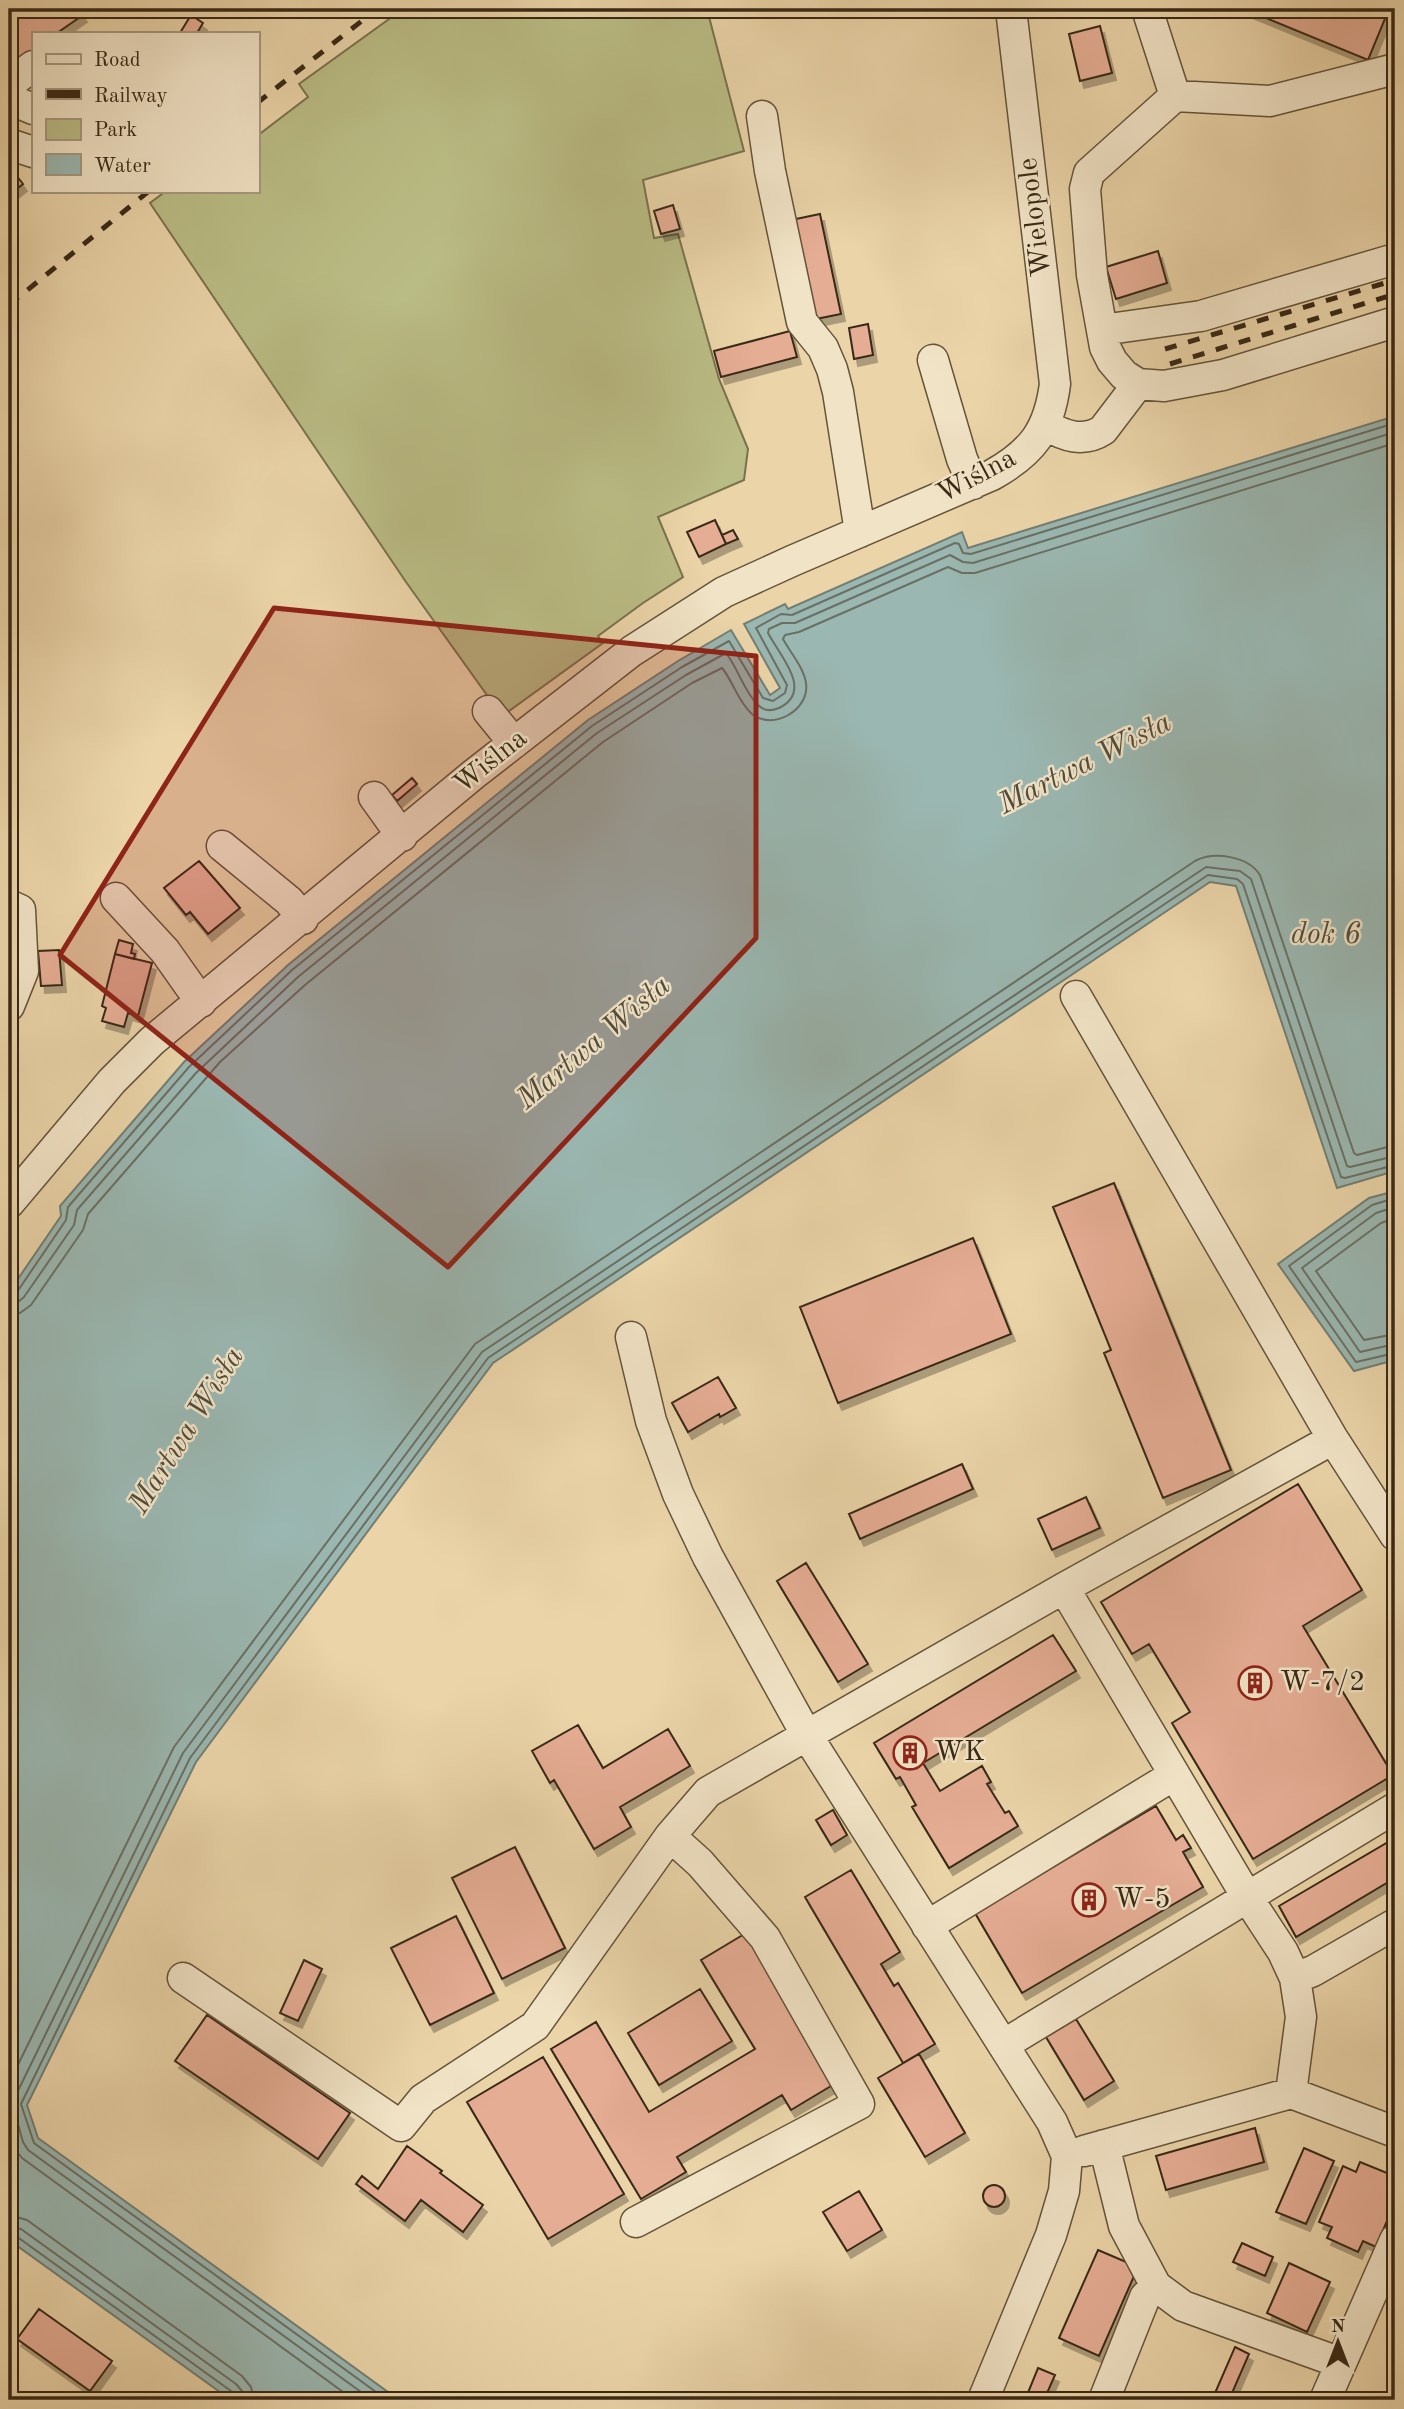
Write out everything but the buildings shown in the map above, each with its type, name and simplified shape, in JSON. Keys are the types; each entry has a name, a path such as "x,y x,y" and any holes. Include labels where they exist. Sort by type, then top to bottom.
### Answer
{"street":[{"name":"Wielopole","path":"1011,9 1055,383 1052,408 1046,425"},
{"path":"1147,9 1175,96"},
{"path":"9,84 32,67"},
{"path":"1395,69 1270,101 1175,96 1089,173 1085,189 1092,275 1105,347 1124,375 1138,384 1164,386 1223,374 1395,322"},
{"path":"9,99 32,108"},
{"path":"762,116 770,171 802,322 823,348 838,391 860,532"},
{"path":"9,144 32,152"},
{"path":"1102,330 1200,316 1395,259"},
{"path":"933,360 972,484"},
{"path":"1046,425 1074,438 1096,435 1103,430 1138,384"},
{"name":"Wiślna","path":"9,1203 112,1082 152,1041 514,743 632,651 706,603 780,566 972,484 1014,463 1032,446 1046,425"},
{"path":"488,711 514,743"},
{"path":"374,797 402,836"},
{"path":"222,846 289,901 303,919"},
{"path":"116,898 165,951 201,1002"},
{"path":"9,905 20,910 23,971 9,1006"},
{"path":"1076,996 1333,1439 1395,1535"},
{"path":"631,1337 651,1421 678,1494 708,1557 806,1734 1052,2122 1067,2156 1064,2191 1051,2235 983,2400"},
{"path":"183,1978 401,2126 423,2099 535,2026 670,1836 708,1792 1064,1588 1333,1439"},
{"path":"1064,1588 1247,1897 1283,1952 1295,1978 1301,2017 1291,2093"},
{"path":"927,1926 1174,1775"},
{"path":"1003,2045 1395,1808"},
{"path":"636,2222 859,2104 765,1938 700,1863 670,1836"},
{"path":"1295,1978 1313,1971 1395,1924"},
{"path":"1067,2156 1291,2093 1395,2132"},
{"path":"1104,2145 1124,2226 1156,2286 1183,2306 1341,2363"},
{"path":"1325,2400 1395,2240"},
{"path":"1104,2400 1145,2297 1156,2286"}],"highlighted area":[{"path":"274,608 756,656 756,938 448,1267 60,955"}],"green space":[{"path":"403,9 707,9 744,151 643,180 654,238 678,234 719,379 748,449 744,480 658,517 683,577 598,636 603,643 502,716 406,582 150,203 165,192 259,192 259,134 308,97 299,84"}],"water":[{"path":"1395,416 1395,1171 1337,1188 1236,886 1210,882 493,1363 196,1762 27,2105 38,2138 399,2400 231,2400 9,2240 9,1292 61,1216 60,1206 184,1062 288,965 588,720 678,661 731,630 770,695 780,688 744,624 785,604 788,609 962,532 968,548"},
{"path":"1395,1191 1395,1360 1354,1371 1278,1264 1369,1198"}],"railway":[{"path":"259,101 377,9"},
{"path":"9,305 148,192"},
{"path":"1165,349 1395,280"},
{"path":"1170,364 1395,294"}],"place":[{"name":"W-7/2","path":"1255,1683"},
{"name":"WK","path":"910,1753"},
{"name":"W-5","path":"1089,1900"}],"water label":[{"name":"Martwa Wisła","path":"1085,764"},
{"name":"dok 6","path":"1326,935"},
{"name":"Martwa Wisła","path":"594,1043"},
{"name":"Martwa Wisła","path":"187,1431"}]}
